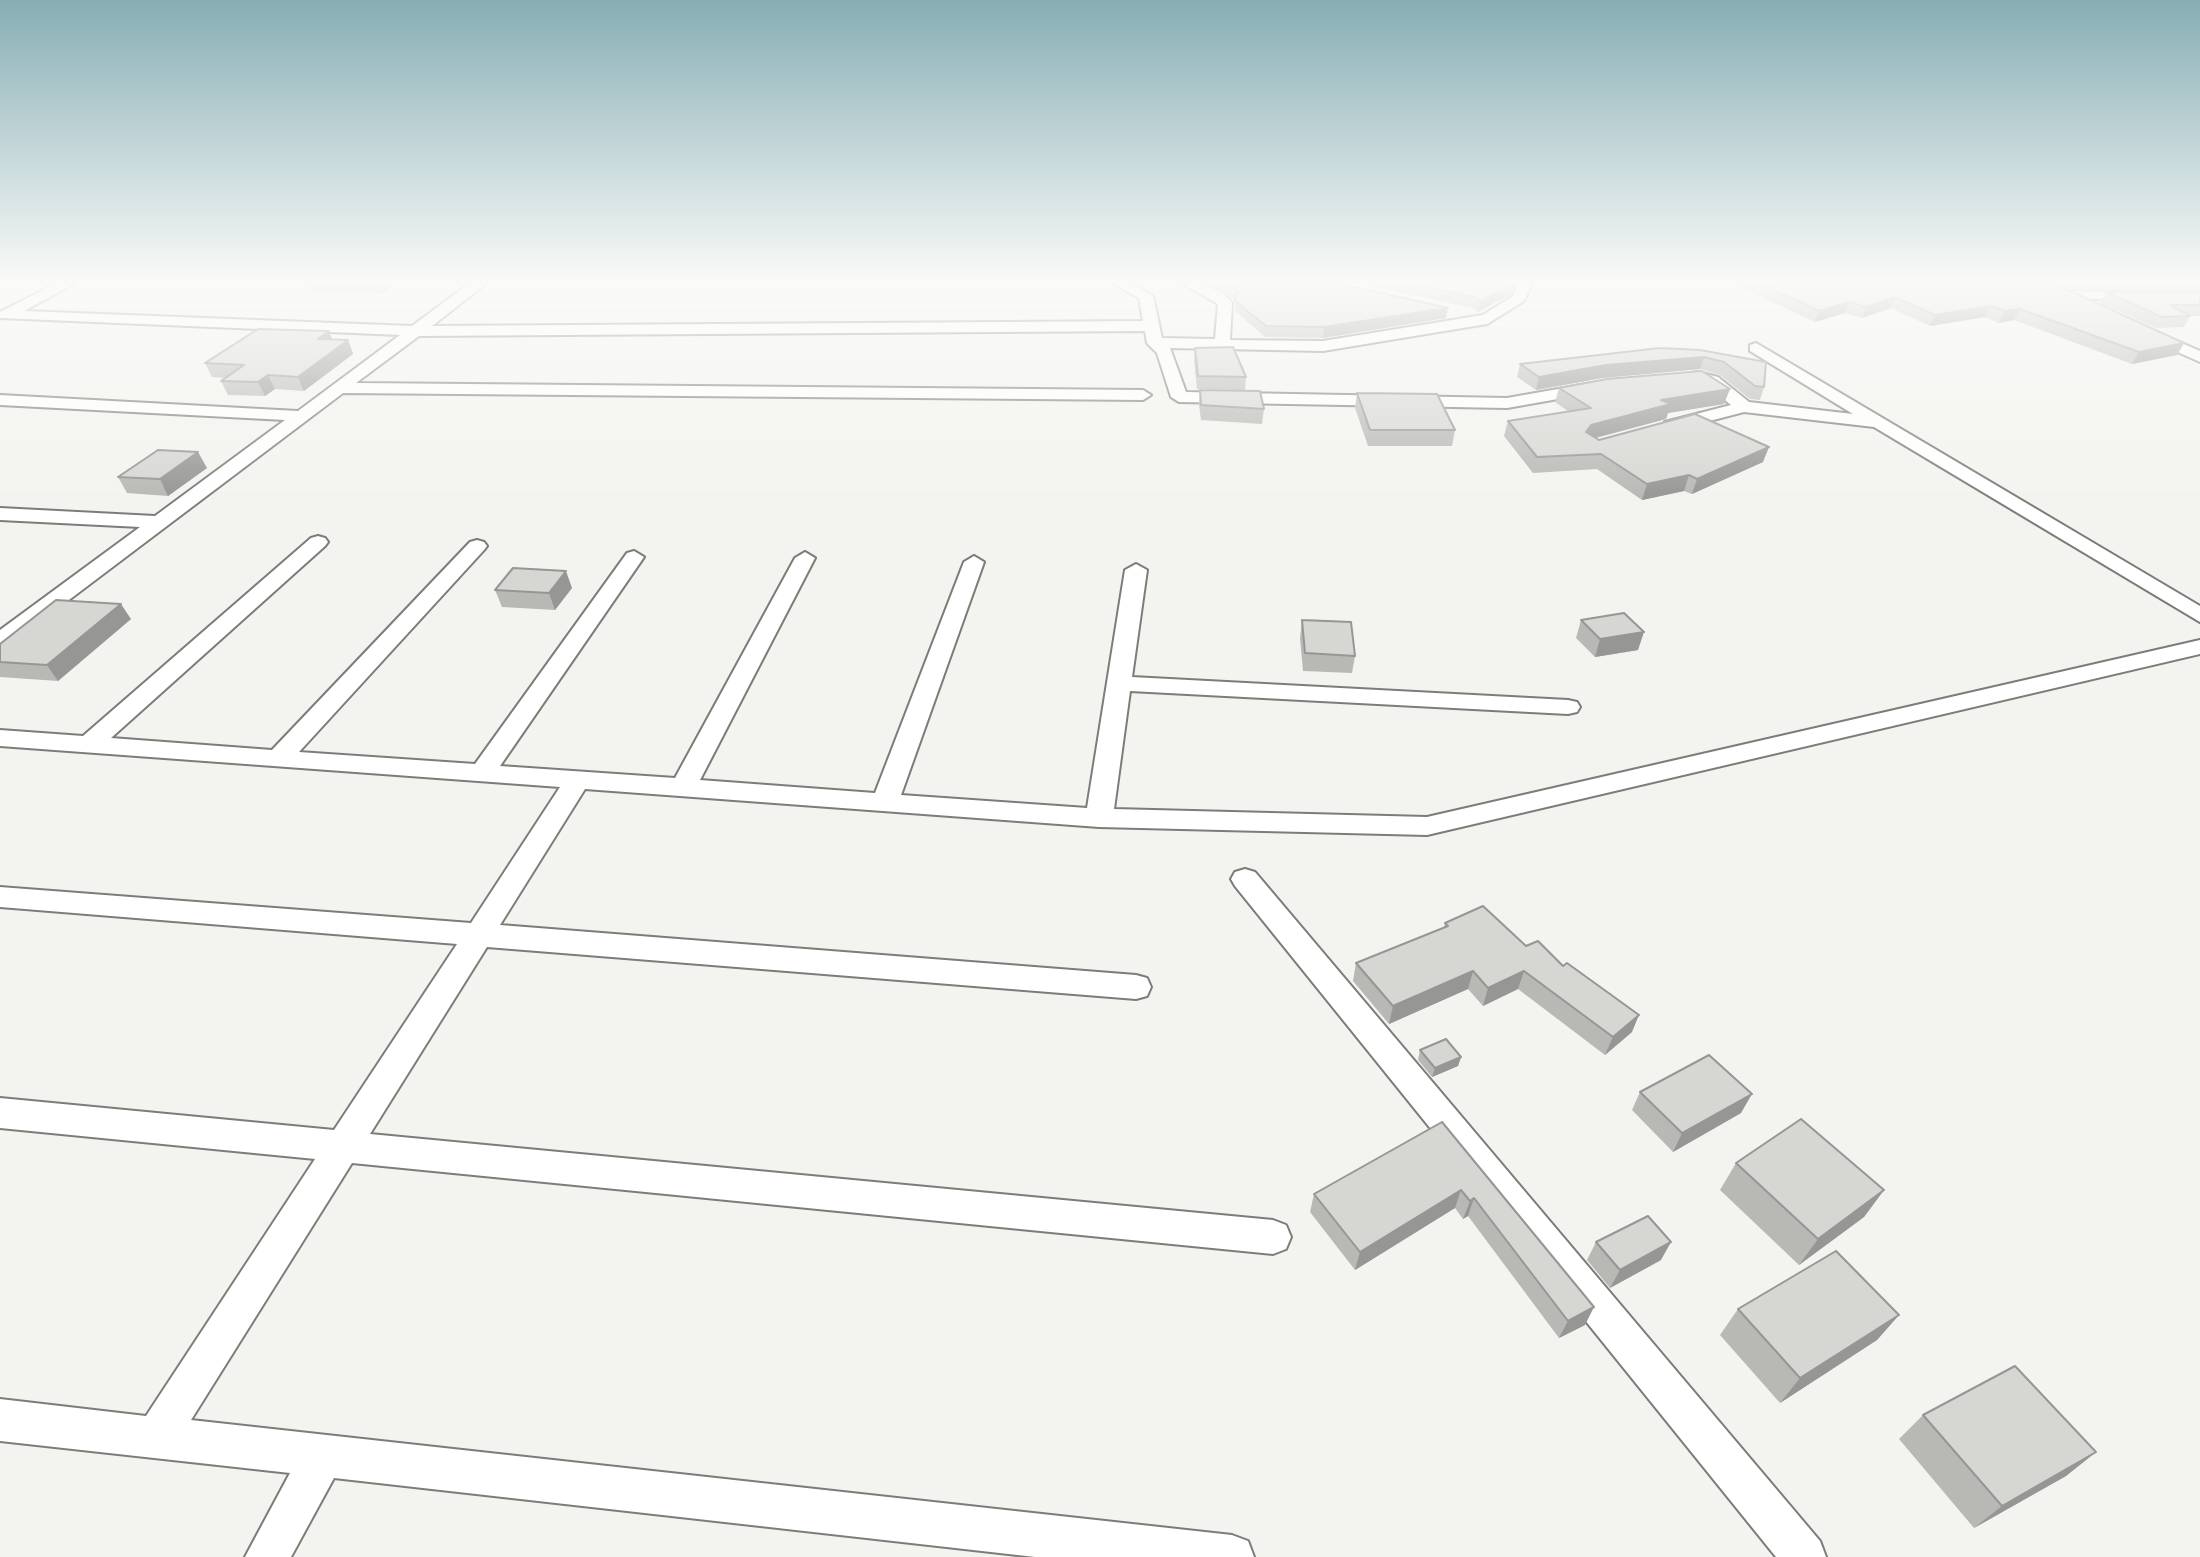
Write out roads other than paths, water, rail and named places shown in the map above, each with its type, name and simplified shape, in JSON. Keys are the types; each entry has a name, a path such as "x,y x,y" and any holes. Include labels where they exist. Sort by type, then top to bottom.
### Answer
{"street":[{"path":"0,641 384,356"},
{"path":"1166,356 1179,397 1507,403 1603,386"},
{"path":"1769,356 2200,615"},
{"path":"1684,377 1712,381 1744,407"},
{"path":"341,388 1143,395"},
{"path":"0,400 302,416"},
{"path":"1654,431 1744,407 1881,422"},
{"path":"0,514 159,522"},
{"path":"88,745 318,542"},
{"path":"279,758 477,546"},
{"path":"482,773 634,557"},
{"path":"683,788 805,558"},
{"path":"885,802 974,562"},
{"path":"1099,818 1136,570"},
{"path":"0,738 1099,818 1427,826 2199,648"},
{"path":"1119,683 1568,707"},
{"path":"156,1438 578,780"},
{"path":"1245,879 1804,1557"},
{"path":"0,897 1136,987"},
{"path":"0,1113 1273,1237"},
{"path":"0,1420 1232,1557"},
{"path":"267,1557 323,1456"}]}
